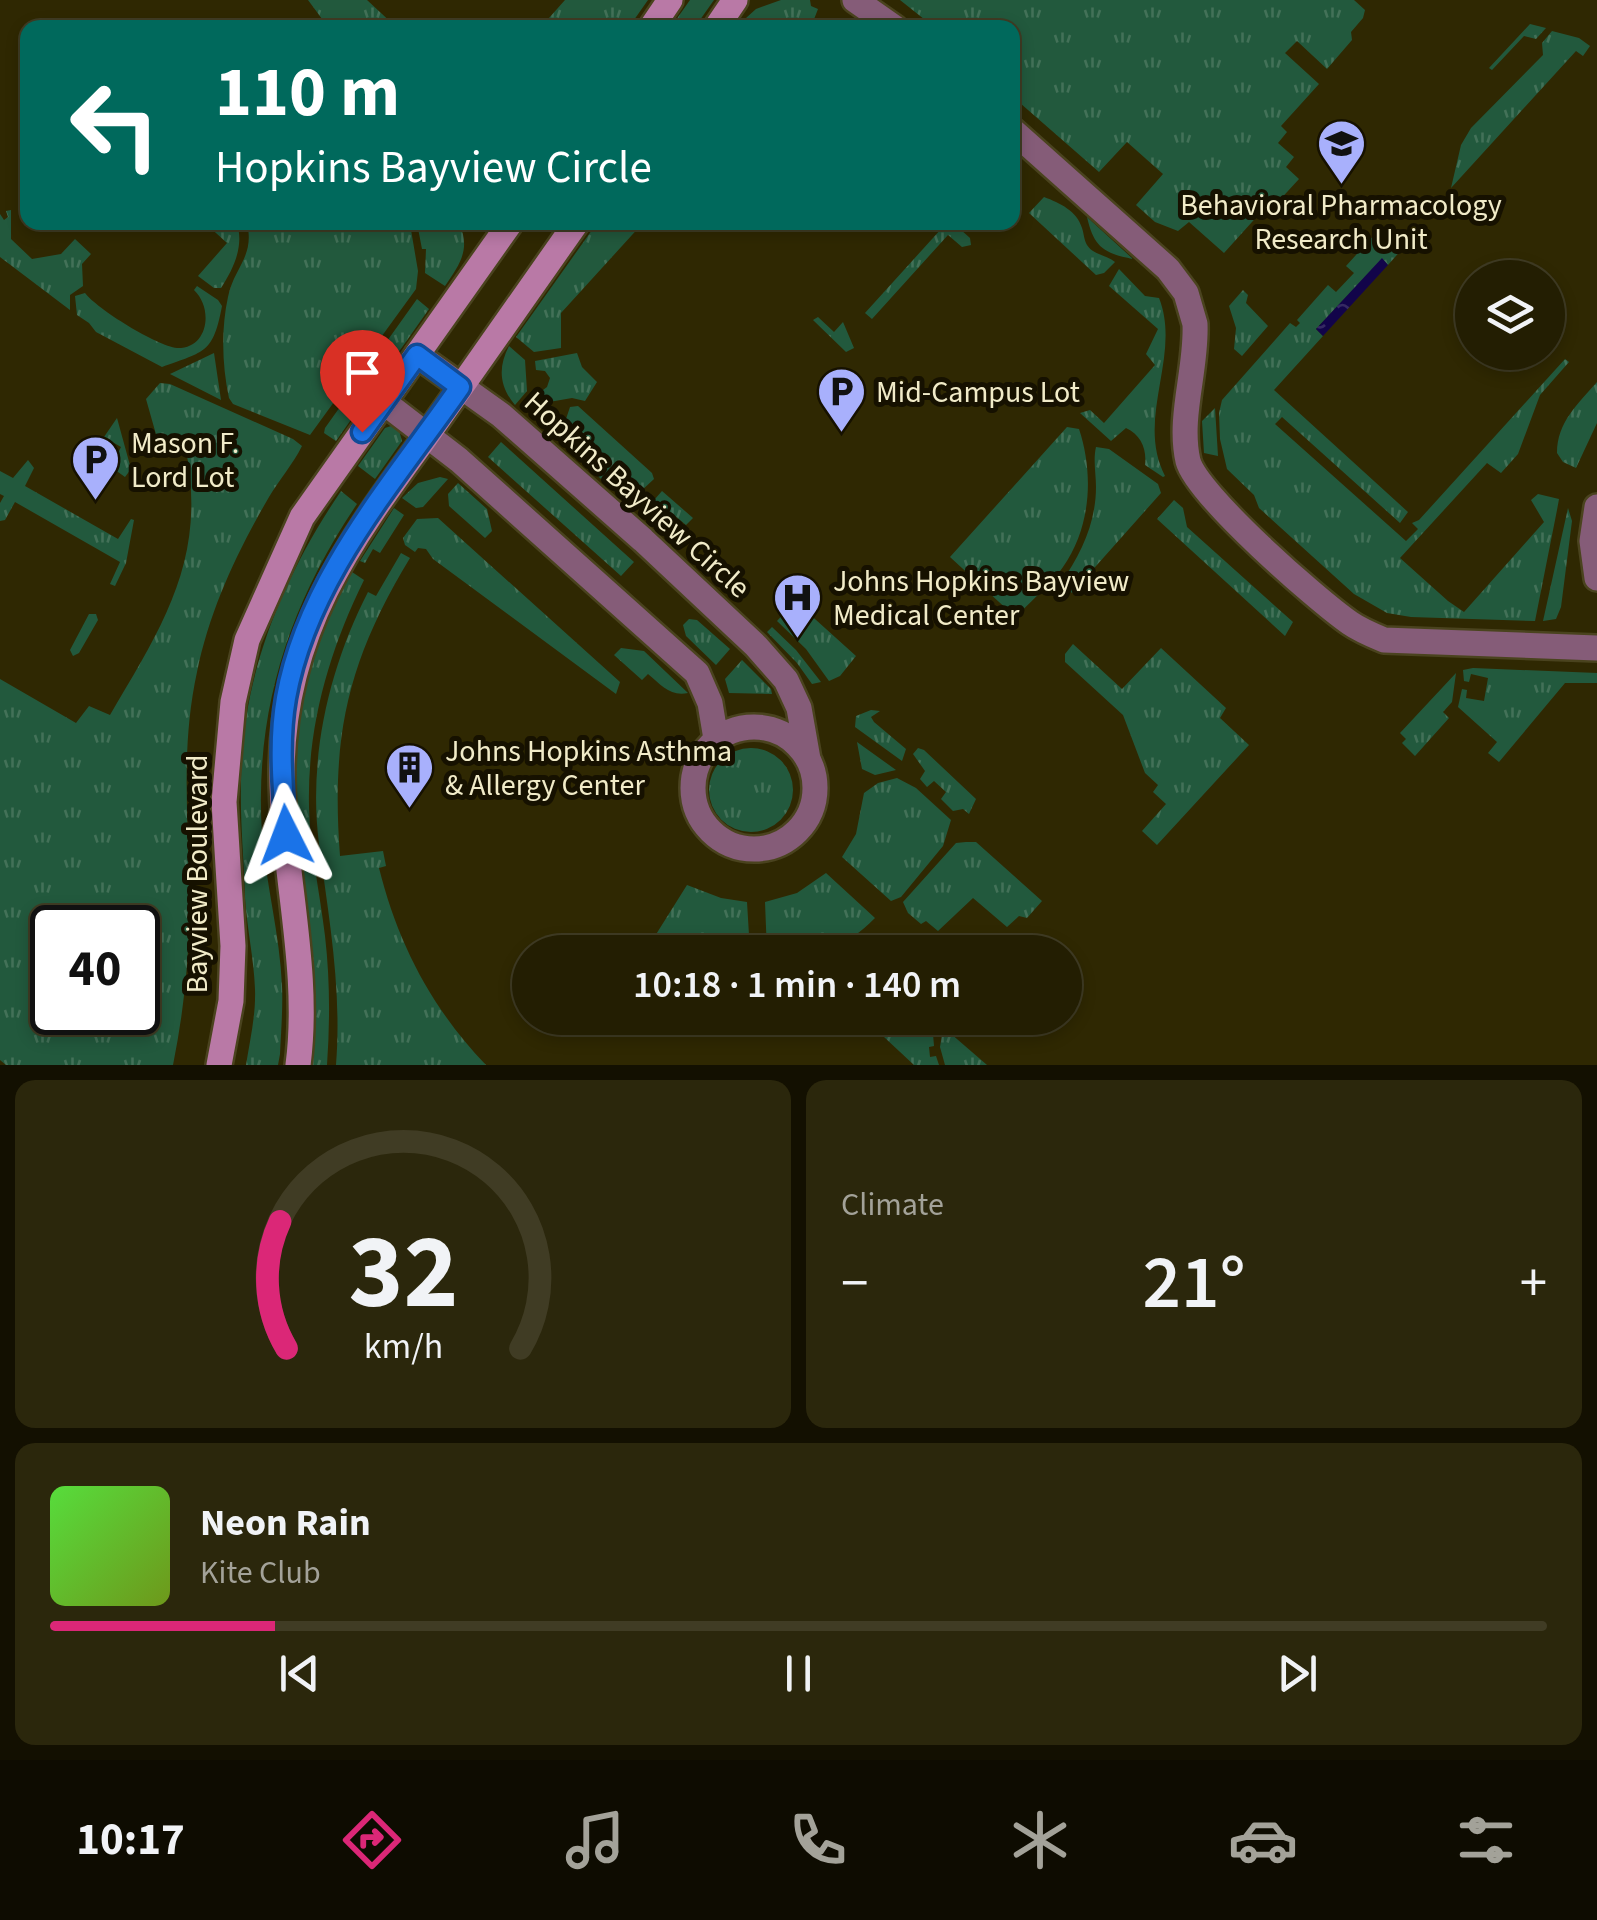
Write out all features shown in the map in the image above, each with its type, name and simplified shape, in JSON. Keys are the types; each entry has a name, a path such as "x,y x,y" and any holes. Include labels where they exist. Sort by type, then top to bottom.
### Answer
{"street":[{"path":"855,0 884,20"},
{"path":"1020,137 1142,244 1178,281 1196,324 1186,430 1192,474 1213,501 1332,609 1370,634 1400,642 1597,648"},
{"name":"Bayview Boulevard","path":"219,1065 231,1001 233,946 224,802 232,702 246,640 302,517 505,230"},
{"path":"298,1065 302,1036 299,974 287,868 282,770 286,698 304,638 332,574 384,491 572,230"},
{"name":"Hopkins Bayview Circle","path":"417,355 501,415 643,540 756,646 786,680 800,708 815,780 814,801 806,820 792,836 773,846 752,849 731,844 712,833 693,796 698,765 716,740"},
{"path":"385,403 460,460 697,673 710,703 716,740 732,730 749,726 767,728 798,745 808,760"},
{"path":"1597,507 1592,541 1597,578"}],"green space":[{"path":"308,0 367,0 388,20 323,20"},
{"path":"565,0 648,0 634,20 547,20"},
{"path":"690,0 714,0 700,20 676,20"},
{"path":"781,0 810,0 811,6 818,9 814,20 744,20 756,9"},
{"path":"900,0 1354,0 1365,10 1351,32 1352,40 1327,69 1297,41 1285,53 1319,84 1281,126 1287,132 1278,143 1294,157 1286,167 1299,179 1276,204 1264,194 1254,205 1261,212 1224,253 1189,222 1178,231 1155,222 1136,205 1163,174 1127,142 1099,172 1020,103 1020,20 925,20"},
{"path":"1530,24 1546,28 1536,39 1524,36 1492,70 1489,68"},
{"path":"1552,31 1579,38 1590,46 1583,56 1576,51 1451,188 1461,145 1471,128 1543,55 1542,43"},
{"path":"1044,197 1072,212 1090,248 1115,262 1104,273 1096,275 1029,213"},
{"path":"11,210 11,239 32,259 61,254 75,239 91,254 82,264 83,286 70,295 70,310 0,257 0,214 4,220 8,217 6,211"},
{"path":"1087,217 1133,259 1101,247"},
{"path":"213,230 238,230 239,240 230,273 221,288 214,288 198,276 227,243"},
{"path":"248,230 411,230 418,271 416,289 310,435 233,404 229,398 224,322 228,297"},
{"path":"418,230 461,230 464,249 445,286 425,273 426,249 422,249"},
{"path":"592,230 637,230 561,313 561,348 534,352 516,337"},
{"path":"940,230 961,230 970,238 971,245 962,247 948,235 872,319 865,313"},
{"path":"1376,233 1385,233 1403,248 1388,265 1382,259 1316,329 1323,336 1274,390 1408,512 1400,523 1282,417 1275,424 1406,541 1418,529 1412,523 1419,520 1555,370 1562,370 1540,395 1518,454 1501,473 1487,463 1400,558 1464,612 1544,522 1531,500 1538,494 1559,499 1535,621 1387,613 1354,594 1259,508 1254,495 1227,469 1220,439 1222,400 1290,323 1296,327 1300,323 1297,320 1328,285 1336,292 1354,273 1346,266"},
{"path":"1119,269 1145,296 1159,298 1165,320 1155,432 1163,477 1145,465 1145,453 1136,434 1126,428 1111,441 1080,413 1090,410 1104,423 1155,365 1146,354 1158,329 1109,286"},
{"path":"197,286 222,306 215,333 198,353 162,367 96,332 77,315 75,296 85,293 142,334 168,346 187,347 196,342 205,326 204,307 194,290"},
{"path":"1243,290 1248,295 1246,303 1268,326 1242,356 1234,349 1236,328 1229,306"},
{"path":"417,299 429,309 336,441 324,433 325,428"},
{"path":"818,317 834,332 843,322 854,348 846,352 813,320"},
{"path":"509,346 525,360 527,391 515,405 502,376"},
{"path":"214,353 221,400 170,374"},
{"path":"577,353 582,367 597,382 585,401 572,398 549,402 539,393 550,378 545,371 536,370 535,361"},
{"path":"1597,382 1597,423 1576,468 1563,462 1557,453 1558,442 1570,414"},
{"path":"160,383 170,384 302,446 269,497 236,560 217,603 197,672 187,758 187,962 173,1065 6,1065 0,1060 0,679 76,723 89,706 110,715 163,620 185,558 191,489 186,450 161,452 146,399"},
{"path":"578,406 652,473 654,479 628,503 571,452 566,419 570,407"},
{"path":"1215,408 1218,456 1204,453 1202,421"},
{"path":"117,418 131,469 125,477 111,467 121,447 104,437"},
{"path":"1067,427 1079,429 1087,464 1087,500 1079,535 1054,579 1020,613 1011,613 950,557"},
{"path":"385,428 399,430 402,441 375,479 358,466"},
{"path":"501,442 634,562 621,576 488,457"},
{"path":"1096,447 1109,449 1158,484 1161,493 1072,593 1061,583 1090,526 1096,487"},
{"path":"28,460 34,468 25,486 118,539 134,520 126,563 115,586 110,584 120,562 15,502 5,520 0,521 4,496 0,494 0,471 13,478"},
{"path":"440,477 448,479 423,507 416,508 402,498 418,483"},
{"path":"458,483 487,509 492,531 485,538 449,506 448,494"},
{"path":"341,491 357,504 312,581 295,620 271,702 261,789 262,834 281,967 280,1054 278,1065 246,1065 255,999 241,812 248,705 283,594"},
{"path":"662,491 693,518 686,525 669,511 654,527 641,515"},
{"path":"1174,500 1183,508 1187,527 1293,622 1285,636 1157,519"},
{"path":"394,508 404,515 380,553 373,549 365,563 360,561"},
{"path":"1568,508 1572,521 1561,607 1556,619 1543,621"},
{"path":"438,518 620,682 616,694 433,559 426,549 418,548 415,552 405,545 403,538 417,519"},
{"path":"401,553 410,558 371,632 348,701 338,774 340,856 383,851 386,866 379,868 387,896 419,974 449,1021 486,1065 336,1065 336,981 316,812 319,747 332,682 354,621 368,592 376,596"},
{"path":"352,572 364,580 340,634 323,690 309,777 310,823 329,1001 327,1065 312,1065 312,962 296,831 296,740 316,653"},
{"path":"795,601 856,656 840,676 829,681 806,649 777,621"},
{"path":"89,614 96,614 98,620 79,653 73,656 70,650"},
{"path":"689,619 697,620 730,649 716,665 686,636 683,625"},
{"path":"772,627 821,682 812,684 767,632"},
{"path":"1073,644 1122,689 1161,648 1226,708 1220,718 1249,745 1157,845 1142,831 1166,804 1153,792 1158,785 1145,773 1123,715 1065,662 1065,654"},
{"path":"621,648 644,651 688,693 671,692 648,674 642,680 614,655"},
{"path":"742,660 772,694 729,693 725,679"},
{"path":"1463,670 1597,673 1597,683 1565,683 1499,762 1488,753 1497,742 1458,707 1462,689 1467,690 1466,698 1484,701 1488,678 1471,674 1469,682 1464,681"},
{"path":"1456,673 1452,702 1443,712 1449,718 1415,756 1402,743 1406,739 1400,733"},
{"path":"880,711 871,717 874,722 906,749 902,761 855,727 856,716"},
{"path":"857,742 896,770 875,775 862,769"},
{"path":"751,748 767,751 786,767 793,790 790,806 774,825 751,832 735,829 716,813 709,790 712,774 728,755"},
{"path":"918,748 976,799 969,814 963,809 953,811 941,799 946,792 934,781 927,787 920,779 925,771 913,754"},
{"path":"897,778 916,788 951,820 943,846 901,897 891,901 842,857 856,834 864,793 878,783"},
{"path":"976,842 1042,901 1027,918 1019,916 1007,927 973,898 938,931 926,921 921,924 908,913 903,902 956,843"},
{"path":"826,873 875,918 855,935 766,935 765,902 797,893"},
{"path":"687,885 721,898 747,902 749,935 656,935"},
{"path":"933,1035 930,1057 936,1056 939,1065 914,1065 884,1037"},
{"path":"942,1035 952,1035 987,1065 945,1065 940,1047"}],"water":[{"path":"1382,258 1388,265 1323,336 1316,329"}],"place":[{"name":"Behavioral Pharmacology Research Unit","path":"1341,186"},
{"name":"Mid-Campus Lot","path":"841,434"},
{"name":"Mason F. Lord Lot","path":"96,502"},
{"name":"Johns Hopkins Bayview Medical Center","path":"798,640"},
{"name":"Johns Hopkins Asthma & Allergy Center","path":"410,810"}],"route":[{"path":"286,835 282,770 286,698 304,638 332,574 384,491 460,387 417,355 362,432"}]}
